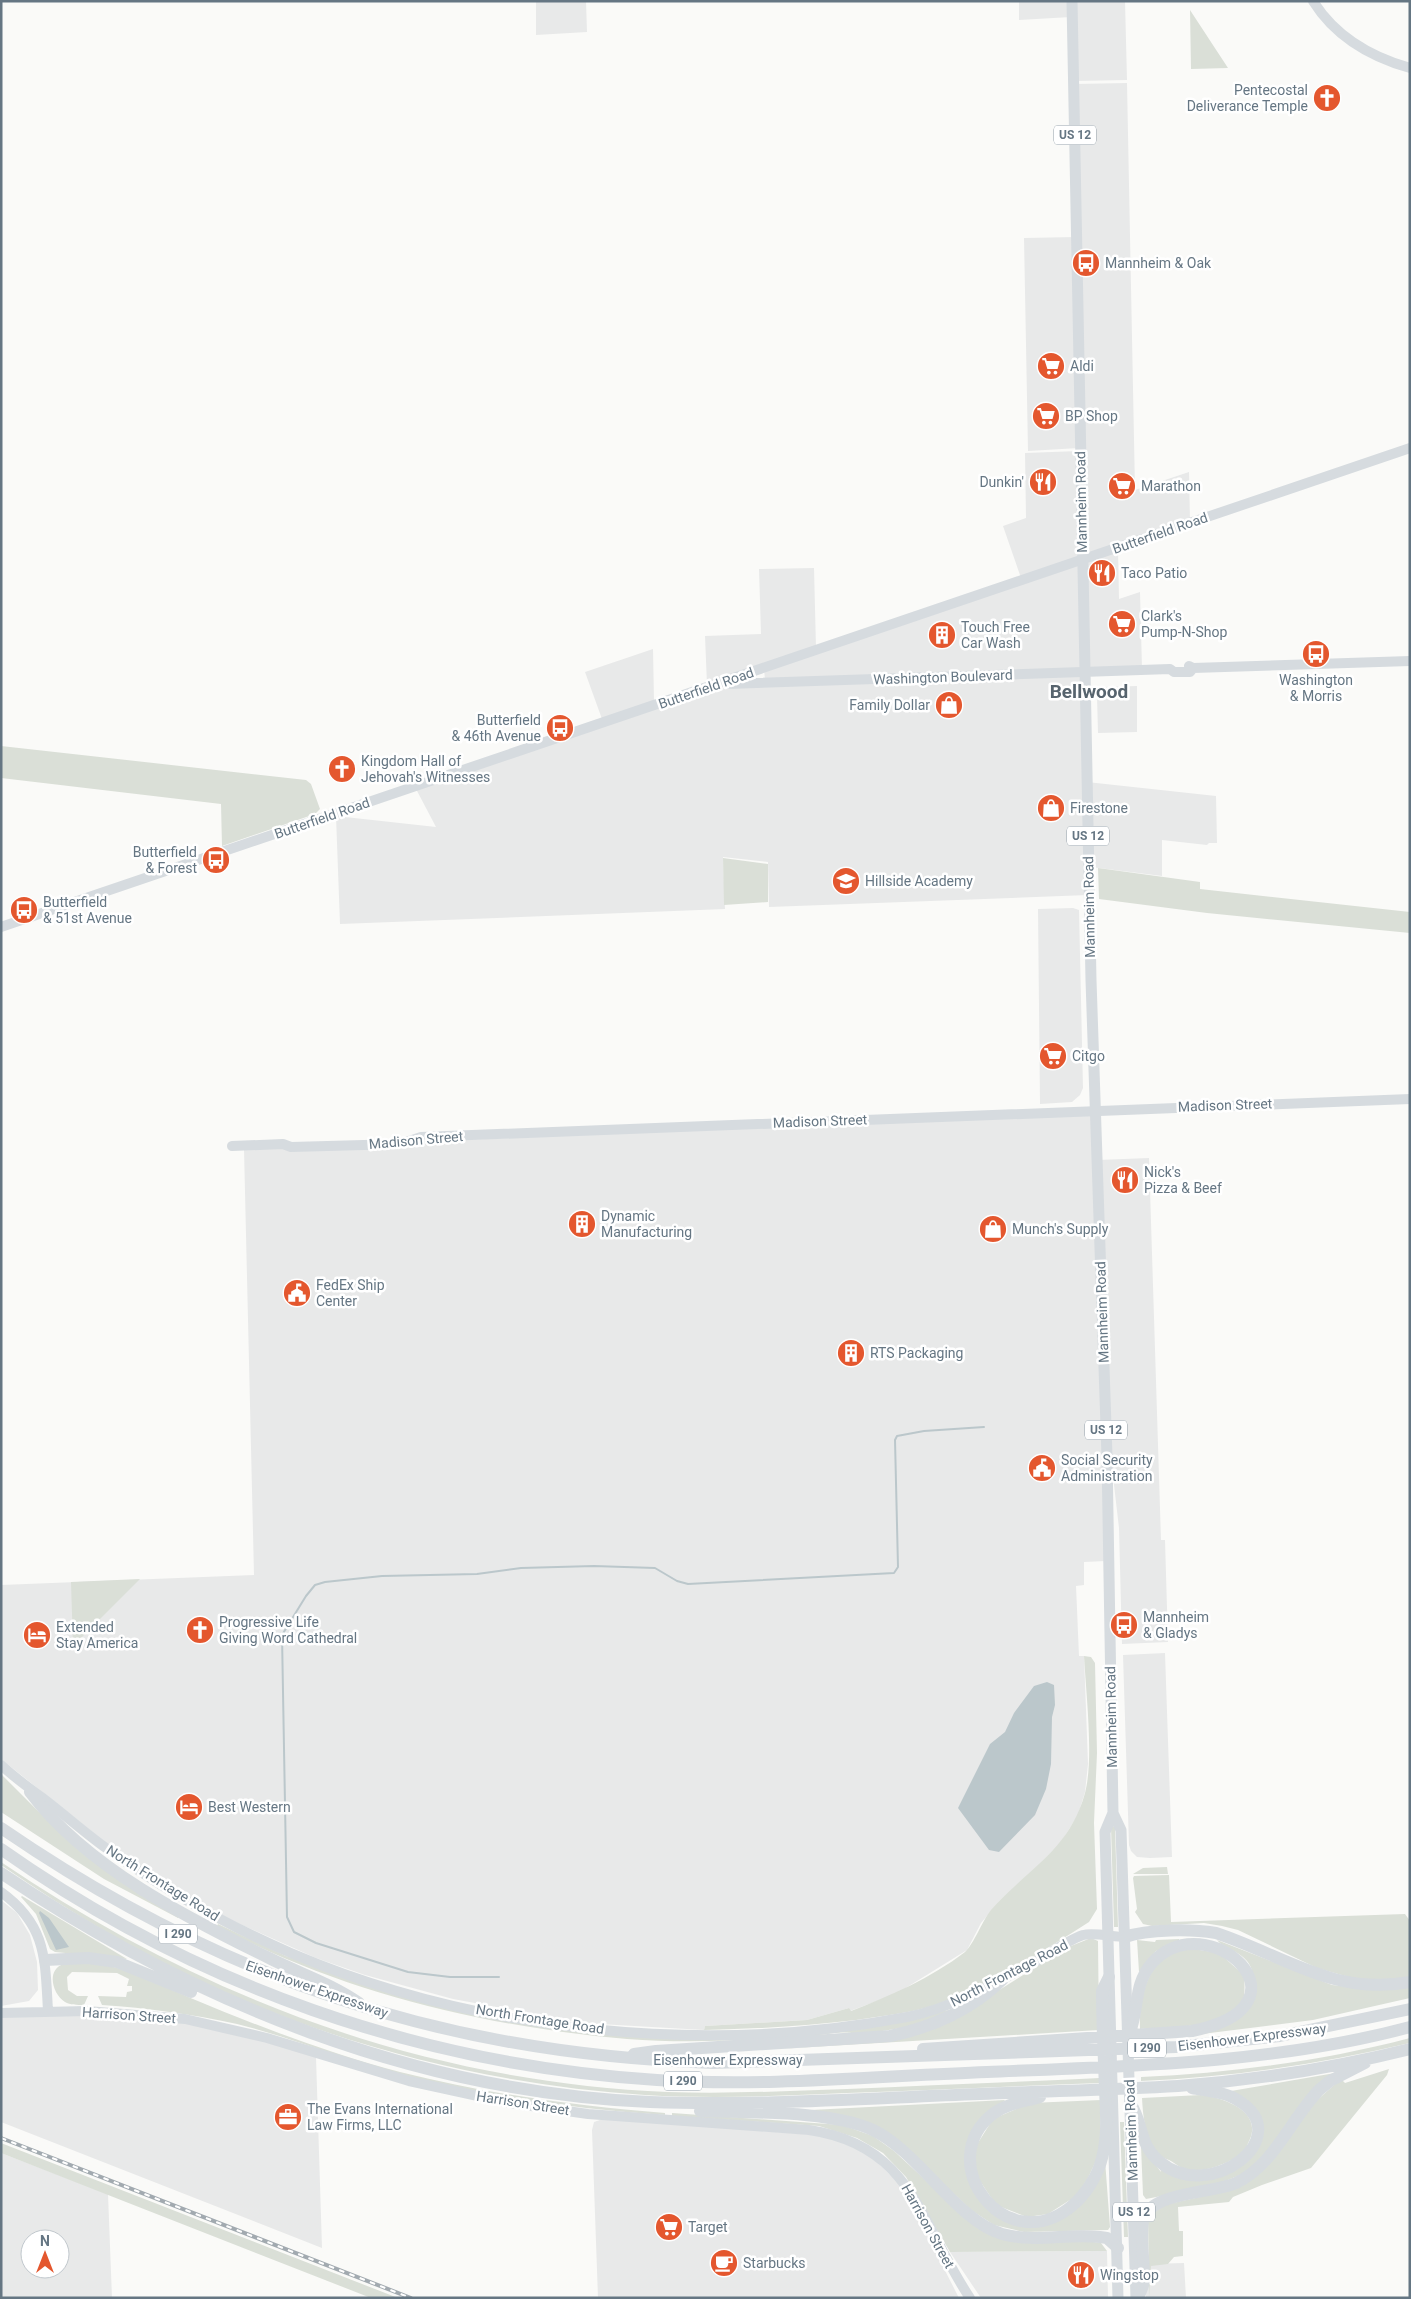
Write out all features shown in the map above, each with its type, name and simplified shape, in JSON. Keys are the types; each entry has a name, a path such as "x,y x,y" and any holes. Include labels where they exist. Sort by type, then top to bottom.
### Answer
{"highway":[{"path":"30,1792 58,1824 82,1844 155,1896 253,1950 341,1990 370,2010"},
{"name":"Eisenhower Expressway","path":"1,1828 72,1875 170,1930 266,1973 370,2010 511,2044 614,2058 713,2063 1176,2047 1280,2036 1410,2009"},
{"name":"Eisenhower Expressway","path":"1,1849 72,1897 138,1935 262,1992 338,2020 416,2043 504,2062 571,2072 659,2080 757,2081 1186,2062 1288,2052 1410,2026"},
{"path":"1,1873 69,1917 185,1980 303,2030 372,2054 437,2072 512,2088 648,2102 764,2103 1180,2086 1250,2078 1375,2057 1410,2049"},
{"path":"1125,1937 1136,1933 1202,1931 1216,1933 1321,1976 1344,1983 1367,1986 1410,1982"},
{"path":"882,2057 910,2050 1192,2031 1216,2026 1240,2012 1248,2002 1251,1982 1248,1971 1230,1954 1204,1945 1183,1946 1162,1954 1152,1963 1143,1978 1131,2007 1135,2022 1128,2037"},
{"path":"45,1960 88,1958 117,1962 285,2030 303,2030"},
{"path":"1056,2090 1006,2106 993,2114 978,2132 971,2158 973,2177 981,2196 1000,2214 1019,2221 1037,2222 1053,2218 1077,2202 1092,2181 1102,2158 1110,2124 1106,2008 1102,1991 1109,1977"},
{"path":"614,2058 656,2050 890,2036 915,2031 947,2017 991,1991 1003,1979"},
{"path":"1137,2298 1144,2282 1143,2220 1149,2209 1165,2200 1222,2188 1243,2179 1266,2160 1312,2097 1324,2085 1375,2057"},
{"path":"1130,2103 1138,2115 1135,2124 1151,2154 1161,2163 1176,2171 1194,2175 1213,2175 1241,2161 1252,2150 1257,2135 1257,2124 1250,2110 1239,2100 1228,2096 1180,2086"},
{"path":"648,2102 674,2109 826,2118 858,2124 886,2137 968,2214 988,2228 999,2233 1026,2238 1100,2236 1107,2238 1118,2248"}],"main road":[{"name":"Mannheim Road","path":"1072,1 1084,672 1095,1110 1107,1456 1113,1813 1105,1832 1109,1977"},
{"path":"1313,1 1330,24 1348,39 1374,55 1410,68"},
{"name":"Butterfield Road","path":"1,927 1410,448"},
{"name":"Washington Boulevard","path":"717,684 1170,669 1174,672 1190,672 1194,668 1410,661"},
{"name":"Madison Street","path":"232,1146 283,1144 291,1147 400,1144 421,1137 1410,1099"},
{"name":"North Frontage Road","path":"1,1765 30,1792 42,1798 139,1871 177,1895 254,1936 321,1965 421,1996 495,2013 562,2024 637,2032 697,2035 783,2032 909,2016 942,2007 1003,1979 1086,1934 1125,1937"},
{"name":"Mannheim Road","path":"1113,1813 1122,1830 1125,1937 1131,2007"},
{"path":"1,1892 21,1907 35,1926 45,1960 48,2011"},
{"name":"Harrison Street","path":"1,2013 48,2011 122,2012 210,2024 267,2038 409,2081 510,2103 588,2114 809,2130 845,2137 884,2160 903,2180 947,2261 970,2298"},
{"name":"Mannheim Road","path":"1128,2037 1130,2103"},
{"name":"Mannheim Road","path":"1110,2124 1118,2248 1118,2298"},
{"name":"Mannheim Road","path":"1135,2124 1137,2298"}],"shaded area":[{"path":"536,1 586,1 587,32 536,35"},
{"path":"1019,1 1071,1 1071,17 1019,20"},
{"path":"1074,1 1125,1 1127,80 1075,81"},
{"path":"1190,10 1228,68 1191,69"},
{"path":"1127,83 1135,490 1189,472 1190,521 1083,558 1075,84"},
{"path":"1076,237 1079,448 1028,451 1024,238"},
{"path":"1079,451 1081,558 1021,578 1003,526 1026,518 1025,453"},
{"path":"1118,549 1119,599 1140,592 1142,669 1086,671 1084,560"},
{"path":"1080,561 1083,671 765,681 764,668"},
{"path":"814,568 816,648 707,685 705,636 761,634 759,569"},
{"path":"653,649 654,701 602,719 585,672"},
{"path":"1083,673 1088,895 769,907 768,862 723,857 725,909 340,924 336,816 436,827 416,789 717,686"},
{"path":"1137,686 1137,732 1098,733 1097,696 1100,690 1103,687"},
{"path":"1,746 306,780 311,784 320,809 315,814 222,846 221,804 1,778"},
{"path":"1087,782 1216,796 1217,843 1209,843 1207,845 1162,840 1162,876 1091,867"},
{"path":"723,858 768,864 768,902 724,905"},
{"path":"1098,868 1200,882 1200,889 1410,912 1410,933 1207,913 1099,899"},
{"path":"1073,908 1079,910 1083,1088 1080,1095 1072,1102 1040,1104 1038,909"},
{"path":"1091,1114 1106,1561 1084,1562 1084,1585 1076,1586 1079,1656 1084,1656 1088,1764 1085,1792 1078,1815 1058,1847 992,1910 981,1923 967,1950 896,1994 850,2011 849,2008 807,2020 705,2026 704,2030 582,2023 453,1999 365,1975 316,1958 204,1908 135,1866 1,1759 1,1585 254,1575 244,1149"},
{"path":"1149,1158 1161,1540 1165,1540 1168,1642 1122,1644 1119,1528 1108,1433 1098,1160"},
{"path":"140,1579 73,1646 71,1582"},
{"path":"1165,1653 1172,1857 1137,1857 1131,1851 1129,1845 1123,1655"},
{"path":"1084,1656 1091,1657 1095,1663 1097,1753 1094,1823 1097,1909 1089,1922 995,1979 926,2008 837,2022 780,2027 704,2030 705,2026 807,2020 849,2008 851,2011 910,1986 965,1952 972,1944 991,1910 1058,1845 1078,1813 1085,1793 1089,1763 1089,1726"},
{"path":"1047,1682 1054,1685 1055,1705 1052,1717 1051,1764 1046,1789 1035,1815 999,1852 989,1850 958,1808 990,1744 1005,1732 1014,1713 1034,1686"},
{"path":"1,1774 38,1811 179,1915 178,1918 104,1879 1,1812"},
{"path":"1111,1827 1115,1827 1118,1927 1114,1927"},
{"path":"1,1862 77,1911 156,1954 236,1992 318,2024 403,2051 489,2071 578,2085 690,2093 802,2091 1100,2078 1101,2083 771,2096 695,2097 645,2095 575,2088 505,2078 436,2064 368,2045 300,2023 234,1997 170,1967 108,1933 27,1883 1,1865"},
{"path":"1167,1867 1168,1874 1133,1874 1143,1868"},
{"path":"1169,1875 1171,1922 1405,1914 1410,1921 1410,1978 1363,1981 1317,1968 1238,1930 1222,1926 1204,1923 1152,1926 1143,1924 1135,1912 1137,1909 1134,1876"},
{"path":"22,1896 127,1959 55,1952 50,1949 36,1914"},
{"path":"1,1900 17,1913 30,1935 37,1962 38,1990 29,2001 1,2006"},
{"path":"40,1911 49,1918 69,1947 56,1950 39,1913"},
{"path":"218,1924 286,1956 463,2011 722,2039 950,2010 920,2025 857,2035 853,2033 840,2033 805,2037 694,2041 627,2039 574,2033 469,2016 365,1988 265,1950 217,1926"},
{"path":"1091,1938 1098,1941 1099,2030 778,2049 887,2041 961,2014 1066,1948"},
{"path":"1179,1939 1179,1942 1156,1951 1139,1972 1137,1940 1155,1942 1156,1940"},
{"path":"1217,1940 1332,1985 1376,1990 1410,1987 1410,1998 1313,2020 1202,2034 1236,2020 1242,2015 1251,1999 1253,1987 1253,1973 1247,1961 1240,1954"},
{"path":"1193,1949 1219,1953 1245,1976 1244,1996 1238,2007 1228,2015 1214,2021 1182,2027 1140,2029 1142,1998 1149,1977 1161,1960 1170,1954"},
{"path":"72,1963 99,1963 128,1971 228,2014 296,2039 400,2072 499,2093 598,2107 665,2113 665,2115 596,2109 494,2095 392,2072 237,2024 170,2012 102,2005 98,1996 126,1997 127,1992 132,1991 132,1986 127,1986 129,1979 117,1973 72,1972 67,1977 68,1990 77,1996 88,1996 84,2005 69,2004 60,1998 53,1982 53,1976 58,1967"},
{"path":"72,2014 176,2021 223,2029 316,2057 322,2248 1,2122 1,2017"},
{"path":"1410,2038 1410,2043 1310,2063 1243,2073 1141,2081 1141,2077 1277,2065 1344,2053"},
{"path":"1389,2069 1387,2075 1311,2168 1233,2197 1229,2202 1178,2207 1179,2231 1183,2231 1183,2256 1174,2257 1168,2264 1151,2266 1149,2298 1148,2216 1159,2206 1227,2191 1316,2101 1341,2079 1345,2083"},
{"path":"1335,2073 1266,2154 1245,2173 1213,2186 1146,2199 1143,2195 1141,2146 1161,2172 1160,2168 1209,2179 1261,2135 1231,2091"},
{"path":"1201,2095 1219,2099 1238,2107 1250,2120 1252,2129 1246,2148 1230,2161 1206,2169 1190,2170 1182,2168 1157,2154 1154,2150 1148,2138 1145,2125 1142,2098"},
{"path":"1005,2100 968,2143 987,2209 1050,2223 1105,2160 1110,2227 1108,2230 1024,2232 994,2225 971,2210 903,2145 811,2110"},
{"path":"1101,2100 1100,2152 1087,2180 1073,2198 1048,2214 1027,2217 996,2205 976,2175 976,2146 993,2119 1030,2103"},
{"path":"672,2113 842,2125 873,2136 894,2151 975,2226 1101,2243 1107,2251 950,2252 906,2177 883,2153 857,2138 819,2126 672,2116"},
{"path":"603,2119 816,2135 830,2137 868,2154 902,2186 959,2298 598,2298 592,2130 594,2122"},
{"path":"1120,2122 1124,2122 1128,2237 1124,2237"},
{"path":"1,2143 398,2298 371,2298 1,2153"},
{"path":"1,2153 108,2194 112,2298 1,2298"},
{"path":"1107,2251 1108,2298 981,2298 950,2252"},
{"path":"1184,2263 1186,2298 1146,2298 1146,2264"}],"waterway":[{"path":"499,1977 450,1977 408,1972 316,1943 294,1932 287,1917 282,1635 315,1585 325,1582 382,1576 477,1574 521,1568 594,1566 655,1568 677,1581 688,1584 894,1573 898,1567 895,1440 897,1436 924,1431 984,1427"}],"railway":[{"path":"1,2138 411,2298"}],"place":[{"name":"Pentecostal Deliverance Temple","path":"1327,98"},
{"name":"Mannheim & Oak","path":"1086,263"},
{"name":"Aldi","path":"1051,366"},
{"name":"BP Shop","path":"1046,416"},
{"name":"Dunkin'","path":"1043,482"},
{"name":"Marathon","path":"1122,486"},
{"name":"Taco Patio","path":"1102,573"},
{"name":"Clark's Pump-N-Shop","path":"1122,624"},
{"name":"Touch Free Car Wash","path":"942,635"},
{"name":"Washington & Morris","path":"1316,654"},
{"name":"Family Dollar","path":"949,705"},
{"name":"Butterfield & 46th Avenue","path":"560,728"},
{"name":"Kingdom Hall of Jehovah's Witnesses","path":"342,769"},
{"name":"Firestone","path":"1051,808"},
{"name":"Butterfield & Forest","path":"216,860"},
{"name":"Hillside Academy","path":"846,881"},
{"name":"Butterfield & 51st Avenue","path":"24,910"},
{"name":"Citgo","path":"1053,1056"},
{"name":"Nick's Pizza & Beef","path":"1125,1180"},
{"name":"Dynamic Manufacturing","path":"582,1224"},
{"name":"Munch's Supply","path":"993,1229"},
{"name":"FedEx Ship Center","path":"297,1293"},
{"name":"RTS Packaging","path":"851,1353"},
{"name":"Social Security Administration","path":"1042,1468"},
{"name":"Mannheim & Gladys","path":"1124,1625"},
{"name":"Progressive Life Giving Word Cathedral","path":"200,1630"},
{"name":"Extended Stay America","path":"37,1635"},
{"name":"Best Western","path":"189,1807"},
{"name":"The Evans International Law Firms, LLC","path":"288,2117"},
{"name":"Target","path":"669,2227"},
{"name":"Starbucks","path":"724,2263"},
{"name":"Wingstop","path":"1081,2275"}],"district":[{"name":"Bellwood","path":"1089,691"}]}
